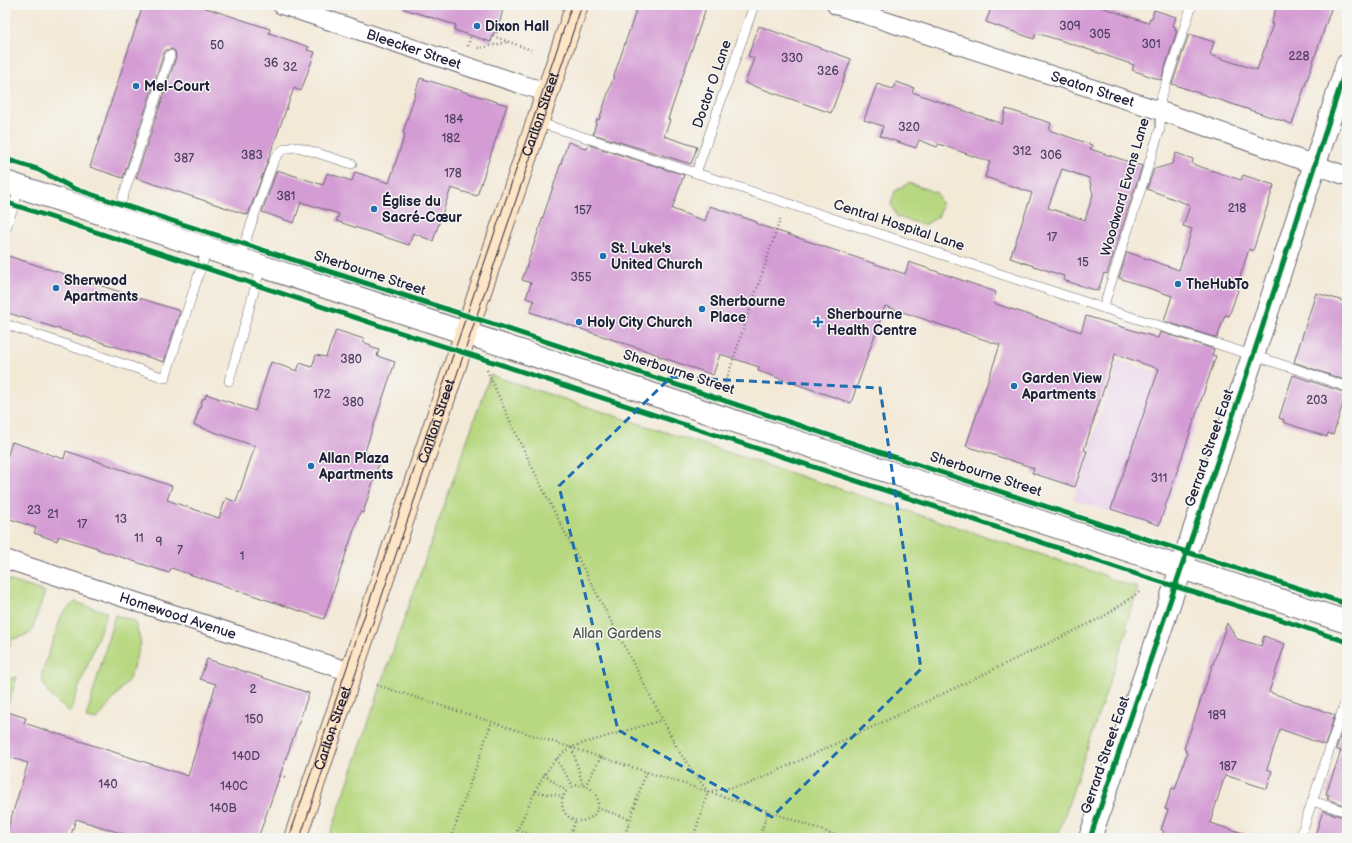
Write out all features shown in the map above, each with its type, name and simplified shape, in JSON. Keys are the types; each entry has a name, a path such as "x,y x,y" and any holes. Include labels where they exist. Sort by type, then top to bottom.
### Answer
{"main road":[{"name":"Carlton Street","path":"295,838 577,5"}],"street":[{"name":"Bleecker Street","path":"282,5 547,92"},
{"name":"Seaton Street","path":"836,5 1161,111 1347,176"},
{"name":"Gerrard Street East","path":"1090,838 1253,356 1347,65"},
{"name":"Sherbourne Street","path":"12,184 1347,622"},
{"name":"Homewood Avenue","path":"5,558 351,672"}],"lane":[{"name":"Doctor O Lane","path":"696,173 754,5"},
{"name":"Woodward Evans Lane","path":"1103,308 1160,129 1161,98 1192,5"},
{"path":"116,218 170,55"},
{"name":"Central Hospital Lane","path":"537,122 786,202 1103,308 1302,371 1347,387"},
{"path":"239,259 272,165 276,156 281,151 288,147 298,147 352,164"},
{"path":"5,231 12,184"},
{"path":"5,324 164,378 207,248"},
{"path":"229,382 261,266"},
{"path":"1300,838 1347,697"},
{"path":"1312,801 1347,812"}],"path":[{"path":"493,36 531,50"},
{"path":"473,50 509,42"},
{"path":"724,387 786,202"},
{"path":"487,370 503,407 564,530 662,720 680,753 708,792"},
{"path":"708,792 749,784 911,709 1103,617 1141,591"},
{"path":"377,685 768,811 844,838"},
{"path":"513,838 544,774 556,759 571,747 662,720"},
{"path":"451,838 492,721"},
{"path":"571,747 584,785"},
{"path":"584,785 601,757"},
{"path":"556,759 573,786"},
{"path":"624,838 646,772"},
{"path":"544,774 566,791"},
{"path":"280,776 285,777"},
{"path":"584,785 590,788 598,798 597,808 593,816 588,820 575,821 565,815 561,804 563,796 566,791 573,786 584,785"},
{"path":"535,792 563,796"},
{"path":"693,838 708,792"},
{"path":"597,808 630,819"},
{"path":"759,838 768,811"},
{"path":"570,838 575,821"},
{"path":"518,830 541,838"},
{"path":"830,833 831,838"}],"highlighted area":[{"path":"671,377 880,388 921,669 772,817 618,730 559,486"}],"shaded area":[{"path":"1118,360 1208,390 1160,527 1073,500"}],"green space":[{"path":"909,183 937,193 942,206 938,217 924,225 897,217 891,204 895,191"},
{"name":"Allan Gardens","path":"490,375 1107,576 1107,578 1138,588 1126,625 1128,627 1057,838 329,838"},
{"path":"5,579 45,592 31,633 11,640 5,660"},
{"path":"75,602 107,612 70,712 51,696 44,685 42,673 62,614"},
{"path":"115,615 135,621 141,643 129,679 97,720 86,718"},
{"path":"17,677 5,714 5,680"}],"building":[{"path":"143,5 197,5 270,29 269,33 309,47 307,50 315,52 301,91 294,88 248,215 136,178 176,57 175,51 172,49 166,50 164,53 123,178 90,167"},
{"name":"Dixon Hall","path":"404,5 504,5 497,33 494,32 491,42 454,30 456,25 404,9"},
{"path":"638,5 707,5 668,119 670,120 664,136 697,147 691,164 593,134"},
{"path":"992,5 1095,5 1148,23 1150,18 1152,18 1154,10 1176,17 1173,26 1176,27 1175,30 1177,30 1161,80 1132,70 1134,65 1072,44 1036,33 1034,39 986,22"},
{"path":"1277,5 1330,5 1329,8 1331,9 1292,124 1172,84 1189,34 1214,42 1210,55 1257,70 1273,24 1271,24"},
{"path":"759,26 851,59 831,113 745,83 754,58 748,56"},
{"path":"420,78 507,105 477,196 451,188 433,241 413,233 409,245 336,221 339,214 301,202 294,223 262,212 277,170 323,185 327,173 352,181 355,172 389,183 405,134 403,133"},
{"path":"896,82 914,88 912,92 1002,124 1006,109 1051,123 1049,130 1092,145 1090,149 1142,166 1107,274 1104,273 1098,291 1063,280 1064,276 1010,258 1032,193 985,177 990,162 939,144 937,147 919,140 916,148 880,136 883,126 864,120 877,84 893,89","holes":["1062,169 1089,178 1093,194 1085,220 1048,208"]},
{"path":"568,142 587,149 589,145 684,175 672,209 705,221 710,206 757,222 757,224 905,274 909,262 996,292 993,303 1081,332 1086,316 1158,338 1160,332 1214,349 1212,355 1216,356 1159,525 1111,509 1159,369 1115,354 1084,450 1087,451 1075,487 1032,473 1034,468 966,446 1000,345 885,306 851,403 758,371 759,367 720,354 713,375 658,356 659,355 530,312 534,301 526,298 531,283 522,280"},
{"path":"1176,153 1193,159 1192,164 1241,180 1243,175 1274,185 1253,251 1249,249 1229,316 1225,315 1217,338 1164,321 1172,296 1119,278 1127,252 1179,270 1192,229 1183,226 1190,205 1147,189 1154,169 1172,164"},
{"name":"Sherwood Apartments","path":"5,255 180,311 164,362 5,312"},
{"path":"1316,293 1347,302 1347,341 1342,356 1347,358 1347,381 1294,362"},
{"path":"336,330 364,339 363,342 371,345 370,347 379,350 377,356 395,362 364,454 380,460 363,513 360,512 324,619 171,568 169,573 59,536 57,541 34,533 36,528 5,517 5,464 12,442 64,459 66,451 172,486 167,500 219,518 226,498 236,502 255,446 194,425 203,398 205,399 206,394 255,411 271,362 297,371 300,363 312,367 316,355 326,357"},
{"path":"1293,375 1346,393 1333,435 1328,433 1327,437 1283,422 1284,420 1279,418"},
{"path":"1227,623 1237,639 1261,646 1264,636 1285,644 1269,692 1335,715 1325,745 1280,729 1267,769 1272,771 1267,789 1225,775 1210,823 1246,834 1245,838 1161,838 1164,831 1161,830 1168,810 1165,809 1172,788 1175,789 1187,753 1184,749"},
{"path":"207,659 309,693 258,838 136,838 76,819 70,838 5,838 28,763 5,756 5,711 26,718 24,723 188,776 216,684 200,679"},
{"path":"1346,719 1347,806 1327,799 1329,795 1326,794 1341,751 1336,749"},
{"path":"1323,811 1347,818 1347,838 1314,838"}],"tram line":[{"path":"289,838 572,5"},
{"path":"300,838 582,5"}],"cycle path":[{"path":"1090,838 1253,356 1347,65"},
{"path":"5,159 37,169 73,188 120,204 502,327 946,474 1347,604"},
{"path":"5,202 1347,642"}],"place":[{"name":"Dixon Hall","path":"477,26"},
{"name":"Mel-Court","path":"136,86"},
{"name":"Église du Sacré-Cœur","path":"374,209"},
{"name":"St. Luke's United Church","path":"603,256"},
{"name":"TheHubTo","path":"1178,284"},
{"name":"Sherwood Apartments","path":"56,288"},
{"name":"Sherbourne Place","path":"702,309"},
{"name":"Holy City Church","path":"579,322"},
{"name":"Sherbourne Health Centre","path":"818,322"},
{"name":"Garden View Apartments","path":"1014,386"},
{"name":"Allan Plaza Apartments","path":"311,466"}]}
